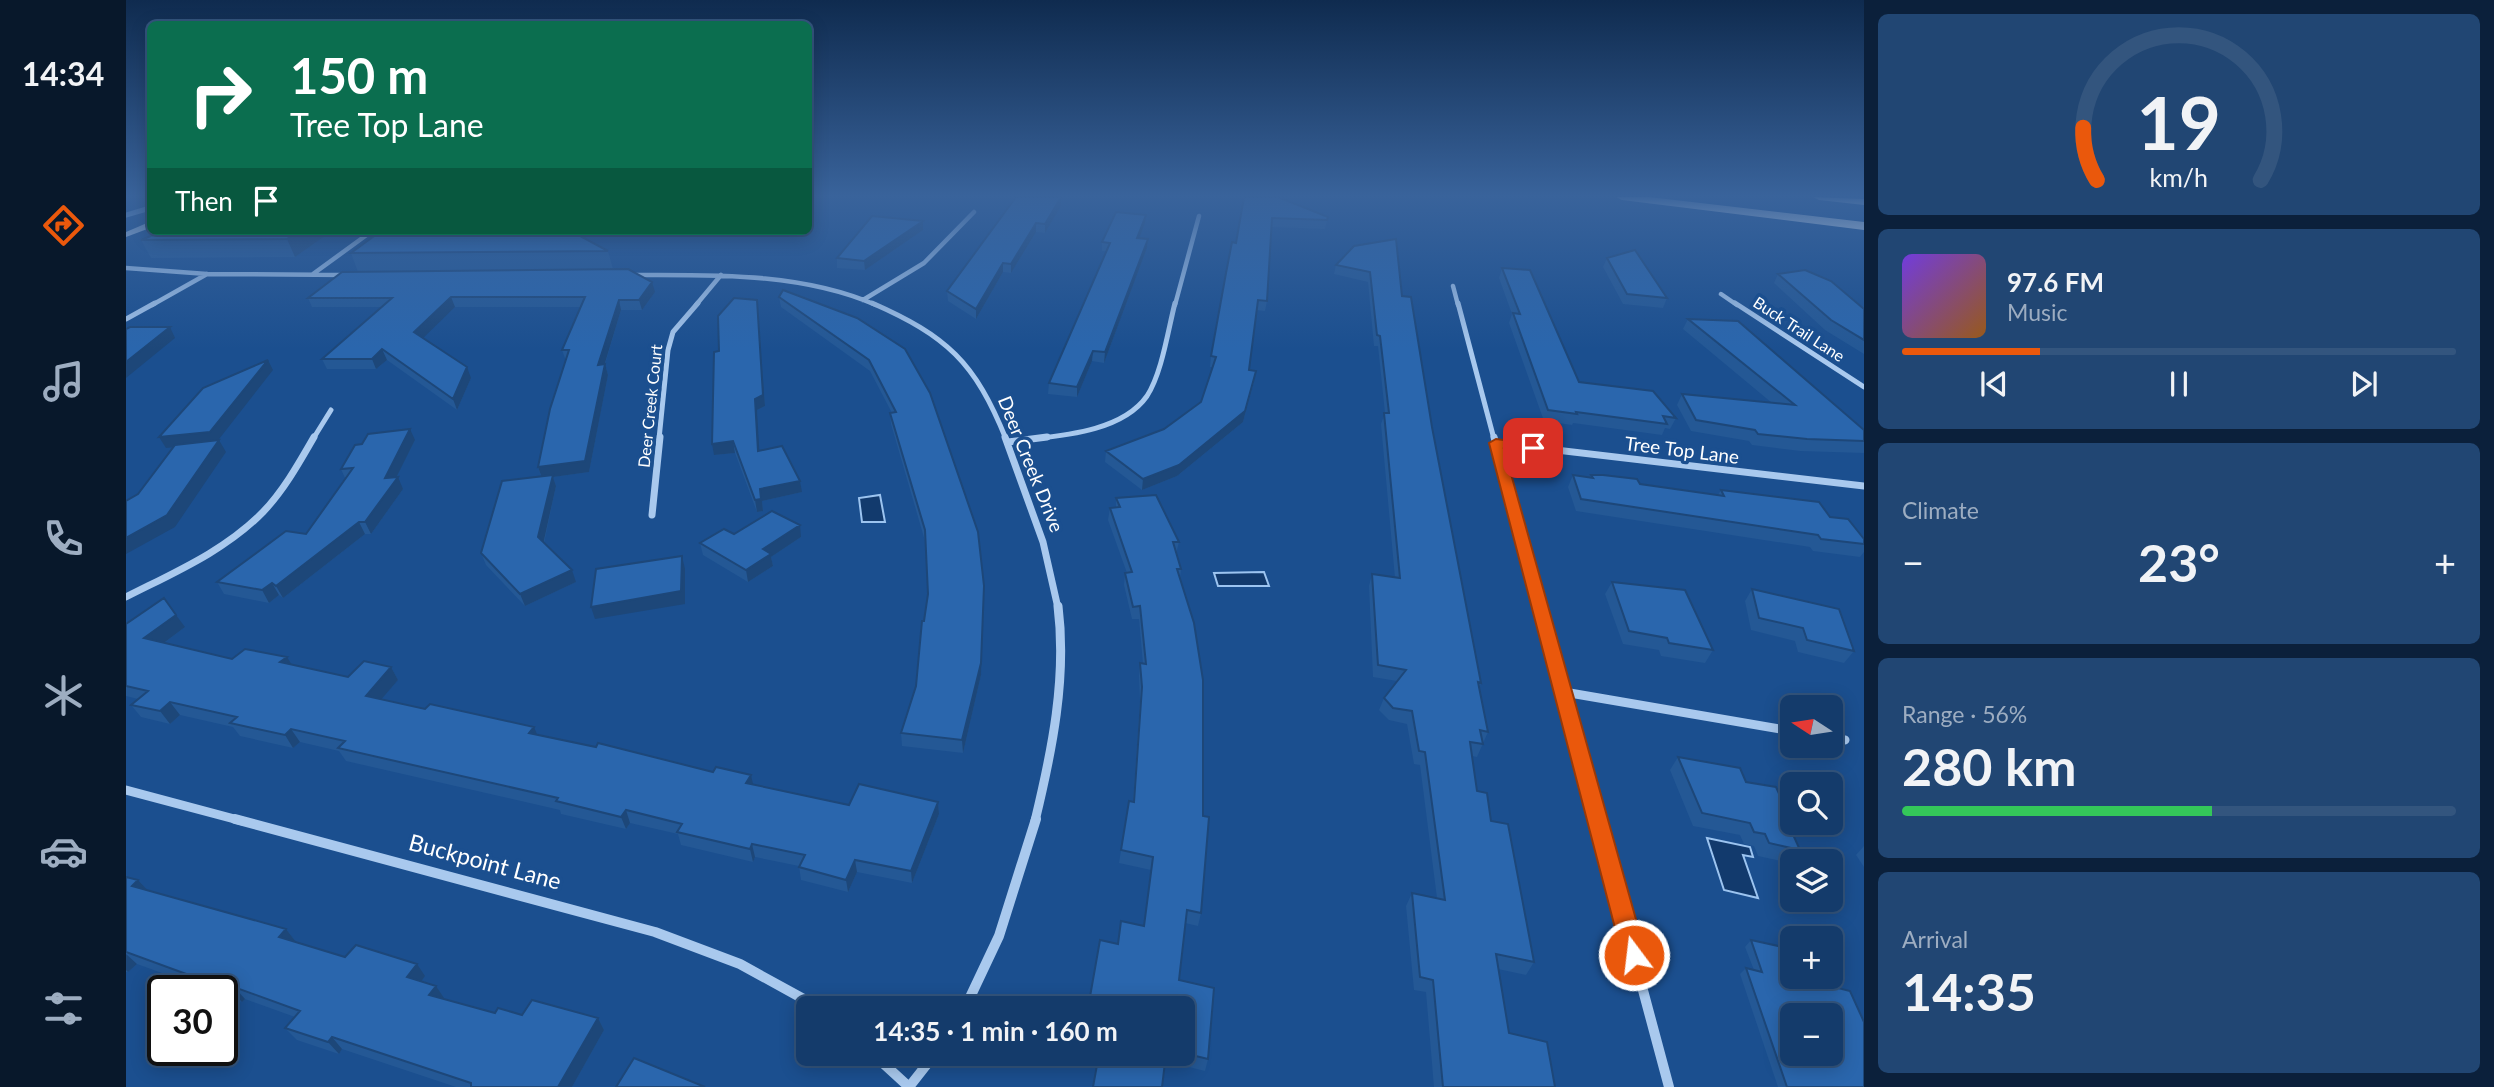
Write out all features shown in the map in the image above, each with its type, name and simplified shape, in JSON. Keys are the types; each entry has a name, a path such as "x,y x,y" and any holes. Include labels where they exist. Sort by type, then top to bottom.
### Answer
{"street":[{"path":"312,275 349,248"},
{"path":"863,300 920,268 944,248"},
{"path":"1008,442 1091,429 1126,414 1143,401 1154,381 1190,248"},
{"path":"126,268 207,274 352,275"},
{"path":"126,318 207,274"},
{"name":"Deer Creek Drive","path":"618,275 721,275 797,282 863,300 907,320 948,345 971,371 1008,442 1047,550 1060,622 1061,669 1057,712 1040,807 999,937 971,996"},
{"name":"Deer Creek Court","path":"652,515 668,350 673,332 721,275"},
{"path":"1453,286 1669,1087"},
{"name":"Buck Trail Lane","path":"1721,294 1864,387"},
{"path":"126,597 218,548 262,513 278,494 331,410"},
{"name":"Tree Top Lane","path":"1496,443 1864,486"},
{"path":"1564,692 1780,729"},
{"name":"Buckpoint Lane","path":"126,790 626,921 712,950 782,983 802,996"},
{"path":"886,1066 909,1087 926,1066"}],"water":[{"path":"880,495 885,522 862,522 859,498"},
{"path":"1264,572 1269,586 1218,586 1214,573"},
{"path":"1707,838 1750,847 1753,857 1743,855 1758,898 1724,890"}],"building":[{"path":"358,248 602,248 608,251 351,253"},
{"path":"846,248 884,248 864,261 837,258"},
{"path":"979,248 1021,248 1011,264 1003,263 976,309 947,291"},
{"path":"1108,248 1145,248 1105,352 1093,351 1077,387 1049,383"},
{"path":"1231,248 1270,248 1267,301 1258,300 1249,370 1256,371 1245,411 1179,465 1143,479 1106,451 1164,429 1201,402 1216,357 1211,356"},
{"path":"1352,248 1397,248 1402,296 1411,297 1488,732 1480,730 1483,744 1470,742 1477,791 1487,793 1491,821 1508,824 1534,962 1496,954 1509,1033 1547,1042 1555,1087 1443,1087 1433,980 1420,977 1412,893 1445,900 1425,752 1419,751 1412,711 1393,708 1384,698 1406,670 1378,665 1372,574 1400,578 1384,413 1389,413 1380,336 1377,335 1370,272 1336,265"},
{"path":"1635,250 1667,298 1627,294 1607,258"},
{"path":"1502,268 1530,270 1579,382 1653,391 1676,418 1663,416 1667,424 1548,410 1513,313 1520,314"},
{"path":"628,269 652,282 639,300 619,300 598,365 605,364 585,461 538,467 550,409 569,350 562,350 585,297 451,297 414,332 467,367 453,399 382,349 372,359 322,359 392,298 308,298 342,272"},
{"path":"1805,270 1831,281 1864,309 1864,340 1831,320 1778,274"},
{"path":"783,290 857,318 905,349 930,393 978,532 984,586 981,663 962,740 901,733 916,686 922,621 928,594 925,530 890,413 896,412 869,360 779,297"},
{"path":"734,298 757,300 763,395 755,399 758,451 782,446 800,481 760,489 761,499 755,500 733,441 712,444 714,352 719,351 718,316"},
{"path":"1688,319 1738,321 1864,430 1864,441 1758,434 1755,430 1696,420 1682,394 1795,405"},
{"path":"170,327 126,362 126,329"},
{"path":"268,360 210,432 159,437 203,388"},
{"path":"410,429 385,478 398,477 365,522 359,522 276,586 272,583 262,590 217,582 286,531 306,534 353,468 341,469 355,445 362,444 368,434"},
{"path":"219,440 167,515 126,538 126,501 138,494 175,445"},
{"path":"553,475 538,537 572,570 520,594 481,553 502,481"},
{"path":"1573,475 1637,479 1640,484 1724,496 1721,490 1819,502 1830,517 1848,519 1864,539 1864,544 1581,499"},
{"path":"1156,495 1179,542 1173,542 1181,569 1177,569 1194,623 1203,680 1203,816 1209,817 1201,913 1187,910 1179,980 1214,988 1208,1059 1195,1056 1195,996 1090,996 1100,940 1118,944 1121,921 1144,926 1153,857 1121,850 1129,801 1134,802 1142,687 1140,663 1146,664 1140,606 1133,607 1125,573 1132,572 1110,508 1120,507 1116,498"},
{"path":"772,511 800,525 763,549 771,554 746,570 700,543 724,529 734,534"},
{"path":"682,556 681,591 591,607 596,569"},
{"path":"1612,582 1685,590 1713,650 1669,643 1667,638 1629,631"},
{"path":"1752,589 1839,609 1854,651 1807,640 1803,628 1759,618"},
{"path":"164,598 176,615 144,638 232,659 245,649 287,657 280,662 348,677 364,661 391,667 366,696 425,709 430,704 534,727 529,733 596,747 598,743 713,772 716,767 751,775 746,783 849,805 859,784 938,802 911,871 855,860 846,880 799,867 805,855 752,844 750,849 677,832 682,824 626,810 621,817 556,801 558,798 338,748 345,741 291,729 285,735 230,723 237,717 170,702 160,711 131,705 148,691 126,686 126,624"},
{"path":"1678,757 1740,768 1746,782 1776,787 1780,796 1780,835 1793,835 1800,849 1769,843 1765,834 1754,832 1750,823 1702,813"},
{"path":"126,877 138,880 132,886 286,929 279,937 345,957 356,945 417,964 407,977 436,986 429,995 495,1013 498,1008 522,1015 532,1000 598,1018 558,1087 471,1087 471,1083 332,1037 328,1042 285,1028 300,1011 238,988 238,975 189,975 126,952"},
{"path":"1751,940 1780,946 1780,989 1850,991 1864,1022 1864,1087 1787,1087 1746,968 1762,972"},
{"path":"634,1058 705,1087 616,1087"},
{"path":"1097,1066 1165,1066 1162,1087 1093,1087"}],"route":[{"path":"1533,448 1496,443 1634,955"}]}
